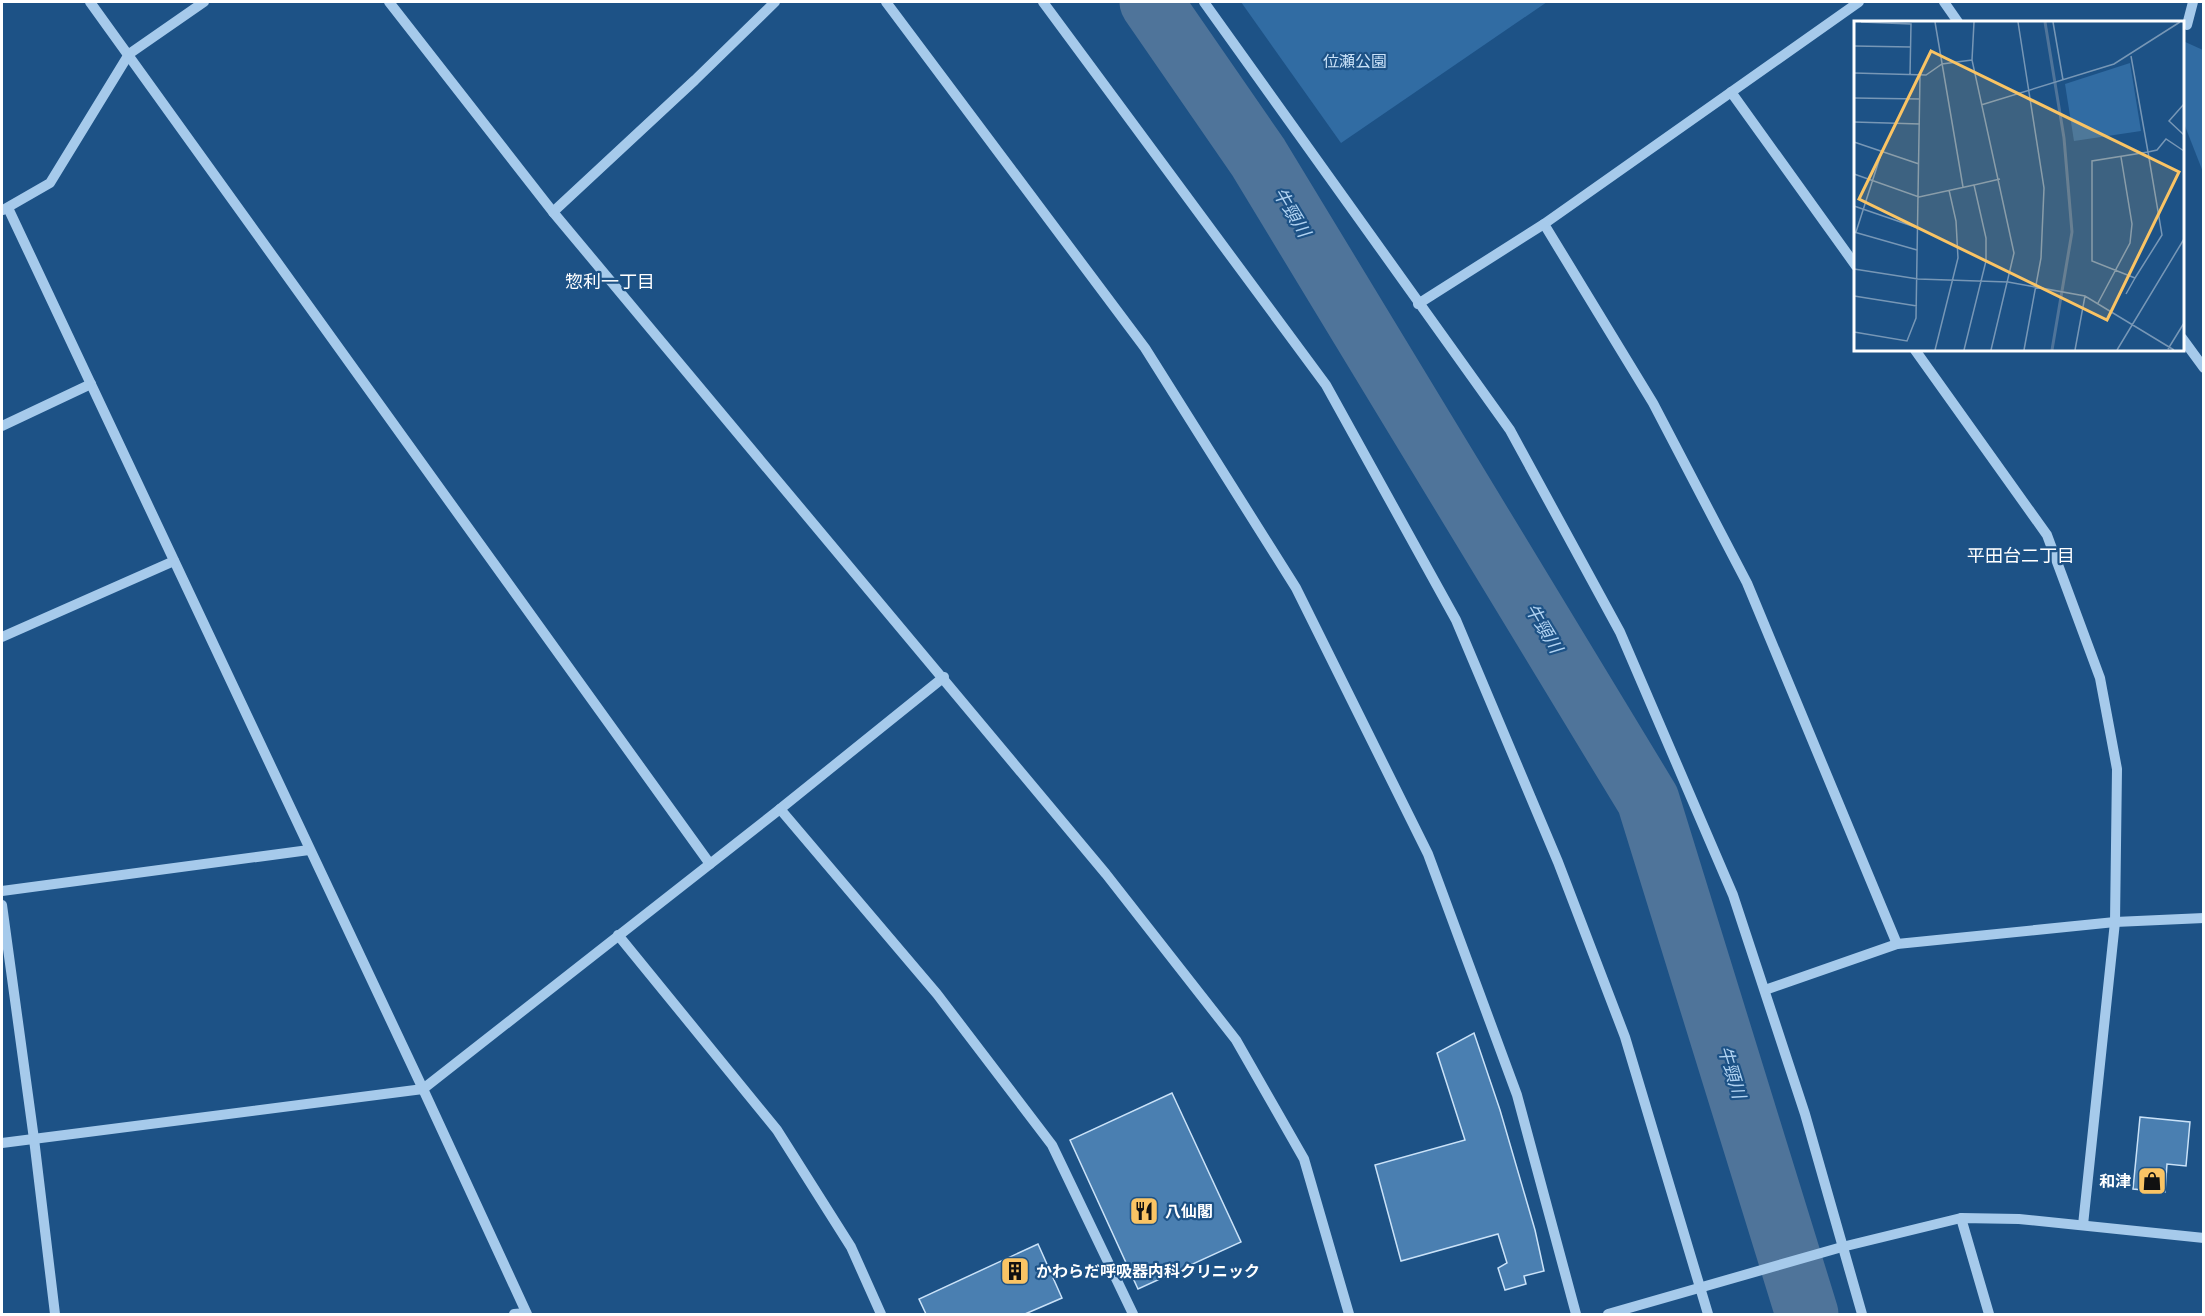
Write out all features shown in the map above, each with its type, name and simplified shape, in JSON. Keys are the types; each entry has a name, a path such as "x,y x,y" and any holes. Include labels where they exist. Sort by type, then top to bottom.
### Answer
{"street":[{"path":"90,2 710,864"},
{"path":"204,2 129,54 50,183 4,209 91,384 423,1089 526,1314 514,1314"},
{"path":"389,2 553,212 944,677 1106,874 1236,1040 1304,1159 1348,1314"},
{"path":"553,212 775,2"},
{"path":"886,2 1145,348 1296,588 1428,854 1517,1095 1576,1314"},
{"path":"1043,2 1326,385 1456,620 1558,862 1625,1037 1708,1314"},
{"path":"1204,2 1510,430 1620,632 1733,896 1805,1114 1862,1314"},
{"path":"1418,304 1544,225 1859,2"},
{"path":"1944,2 1957,21"},
{"path":"2187,25 2193,2"},
{"path":"1731,92 1854,263"},
{"path":"1544,225 1653,403 1747,584 1897,944"},
{"path":"2184,341 2204,368"},
{"path":"1916,351 2047,535 2100,678 2117,769 2115,922 2083,1225"},
{"path":"2,426 91,384"},
{"path":"2,638 174,561"},
{"path":"2,1143 423,1089 780,809 944,677"},
{"path":"780,809 937,994 1052,1145 1133,1314"},
{"path":"2,891 309,850"},
{"path":"2,905 55,1314"},
{"path":"1765,990 1897,944 2115,922 2204,918"},
{"path":"618,935 777,1130 851,1247 881,1314"},
{"path":"1608,1314 1860,1242 1960,1218 2019,1219 2204,1238"},
{"path":"1960,1218 1989,1314"}],"green space":[{"name":"位瀬公園","path":"1241,2 1547,2 1341,143"},
{"path":"2184,41 2203,50 2203,172 2184,124"}],"building":[{"path":"1474,1033 1500,1110 1535,1230 1544,1271 1524,1276 1526,1284 1505,1290 1498,1268 1507,1263 1498,1234 1401,1261 1375,1165 1465,1140 1437,1053"},
{"path":"1172,1093 1241,1242 1138,1289 1070,1140"},
{"path":"2140,1117 2190,1122 2186,1166 2167,1164 2165,1192 2133,1189"},
{"name":"かわらだ呼吸器内科クリニック","path":"1038,1244 1062,1298 1025,1314 926,1314 919,1299"}],"waterway":[{"name":"牛頸川","path":"1151,2 1258,157 1648,800 1807,1314"}],"place":[{"name":"和津","path":"2152,1181"},
{"name":"八仙閣","path":"1144,1211"},
{"name":"かわらだ呼吸器内科クリニック","path":"1015,1271"}],"district":[{"name":"惣利一丁目","path":"610,281"},
{"name":"平田台二丁目","path":"2021,555"}]}
